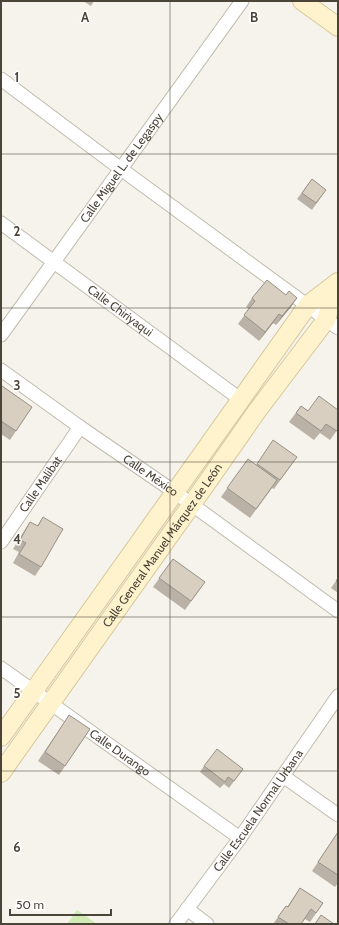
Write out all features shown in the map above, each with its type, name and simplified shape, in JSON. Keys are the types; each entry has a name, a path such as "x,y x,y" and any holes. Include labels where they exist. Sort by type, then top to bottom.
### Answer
{"street":[{"name":"Calle Miguel L. de Legaspy","path":"1,335 242,1"},
{"path":"302,1 338,27"},
{"path":"1,79 332,324"},
{"name":"Calle Chiriyaqui","path":"1,223 240,399"},
{"path":"332,324 337,283"},
{"name":"Calle General Manuel Márquez de León","path":"1,737 35,692 240,399 308,305 337,283"},
{"name":"Calle General Manuel Márquez de León","path":"1,773 257,411 332,324"},
{"name":"Calle México","path":"1,370 80,427 176,492 338,611"},
{"name":"Calle Malibat","path":"1,542 80,427"},
{"name":"Calle Durango","path":"1,668 240,838"},
{"name":"Calle Escuela Normal Urbana","path":"176,924 240,838 338,696"},
{"path":"283,776 338,815"},
{"path":"186,909 207,924"}],"green space":[{"path":"77,910 97,924 67,924"}],"building":[{"path":"312,179 326,190 316,203 302,193"},
{"path":"267,280 286,295 289,291 297,298 282,316 279,314 265,332 244,315 255,301 252,298"},
{"path":"2,386 32,407 16,431 1,421"},
{"path":"319,396 338,410 337,431 326,424 321,431 296,413 301,406 308,411"},
{"path":"273,440 297,457 280,480 257,464"},
{"path":"248,459 277,480 256,509 227,488"},
{"path":"43,517 63,529 41,567 19,554 26,543 20,540 30,522 38,526"},
{"path":"173,559 205,582 191,601 159,578"},
{"path":"69,715 90,729 65,766 45,752"},
{"path":"217,749 243,769 234,781 228,777 225,782 204,766"},
{"path":"338,832 338,875 318,862"},
{"path":"300,888 323,903 316,913 311,909 301,924 289,924 278,917 286,906 288,907"},
{"path":"321,915 334,924 315,924"}]}
